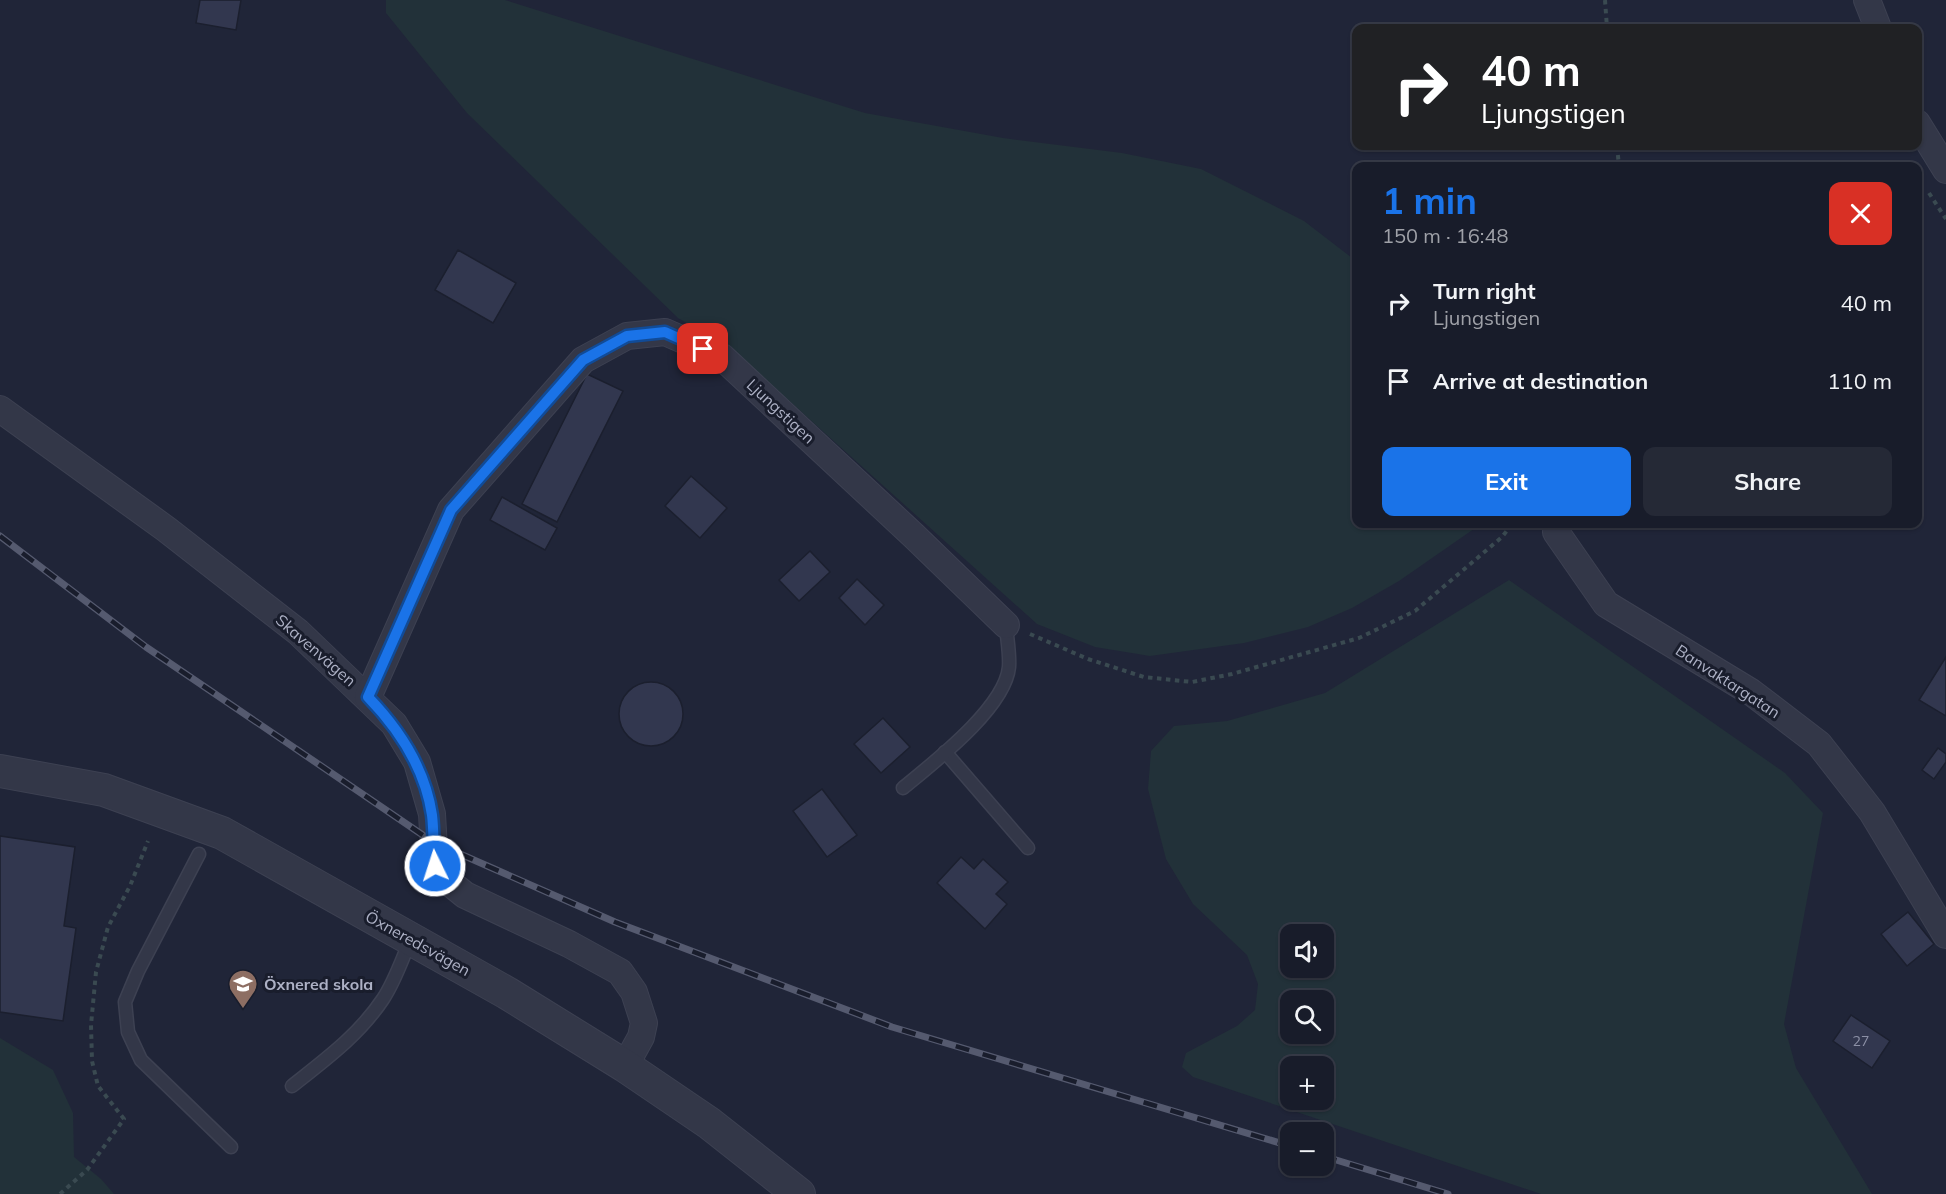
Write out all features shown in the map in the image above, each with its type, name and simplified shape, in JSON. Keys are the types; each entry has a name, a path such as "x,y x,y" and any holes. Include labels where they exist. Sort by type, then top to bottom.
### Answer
{"street":[{"path":"1867,0 1876,24"},
{"path":"1922,131 1946,170"},
{"name":"Ljungstigen","path":"368,697 451,510 583,360 627,336 665,332 722,357 915,536 1006,625"},
{"name":"Skavenvägen","path":"0,410 166,529 298,632 394,723 417,762 432,814 435,866 444,878 465,895 569,944 620,972 634,992 644,1023 641,1037 625,1066"},
{"name":"Banvaktargatan","path":"1556,532 1606,604 1751,692 1819,744 1872,812 1946,935"},
{"name":"Öxneredsvägen","path":"0,771 104,790 222,833 507,993 625,1066 709,1123 800,1194"}],"lane":[{"path":"903,788 981,717 1000,688 1009,669 1006,625"},
{"path":"945,752 1028,848"},
{"path":"199,854 138,971 125,1002 128,1032 141,1060 231,1147"},
{"path":"292,1086 349,1041 367,1020 384,997 411,939"}],"path":[{"path":"1605,0 1607,24"},
{"path":"1006,625 1088,659 1144,676 1191,682 1232,674 1359,638 1415,611 1502,537 1509,528"}],"shaded area":[{"path":"386,0 505,0 865,113 1003,138 1122,153 1201,169 1304,221 1352,258 1352,528 1475,528 1399,581 1352,608 1308,627 1244,643 1150,656 1095,647 1037,624 728,346 678,318 467,113 386,13"},
{"path":"1509,580 1785,773 1823,813 1784,1024 1796,1068 1872,1194 1541,1194 1334,1124 1334,1122 1327,1122 1291,1110 1334,1110 1334,1056 1280,1056 1280,1106 1193,1077 1182,1067 1186,1053 1237,1026 1255,1010 1258,984 1247,955 1193,904 1166,859 1148,789 1151,751 1174,726 1227,721 1325,693"},
{"path":"0,1038 53,1070 73,1113 74,1157 101,1179 114,1194 0,1194"}],"building":[{"path":"200,0 241,0 236,30 196,23"},
{"path":"458,250 516,283 493,323 435,290"},
{"path":"587,374 623,391 557,522 522,504"},
{"path":"691,476 727,508 700,538 665,506"},
{"path":"502,497 557,528 545,550 490,520"},
{"path":"810,551 830,572 799,601 779,580"},
{"path":"857,579 884,605 865,625 839,598"},
{"path":"1946,657 1946,716 1919,700"},
{"path":"651,682 663,684 674,691 681,702 683,714 681,726 674,737 663,744 651,746 639,744 628,737 621,726 619,714 621,702 628,691 639,684"},
{"path":"883,718 910,747 881,773 854,744"},
{"path":"1938,748 1946,754 1946,762 1934,779 1922,770"},
{"path":"822,789 857,835 827,857 793,811"},
{"path":"0,836 75,847 64,926 76,928 63,1021 0,1012"},
{"path":"961,857 974,869 983,859 1008,882 996,894 1007,904 985,929 937,883"},
{"path":"1908,912 1934,944 1907,966 1881,934"},
{"path":"1851,1015 1890,1041 1872,1068 1833,1041"}],"railway":[{"path":"0,536 146,647 433,842 615,922 892,1027 1280,1143"},
{"path":"1334,1159 1448,1194"}],"place":[{"name":"Öxnered skola","path":"243,1010"}],"route":[{"path":"435,866 432,814 417,762 394,723 368,697 451,510 583,360 627,336 665,332 703,349"}]}
